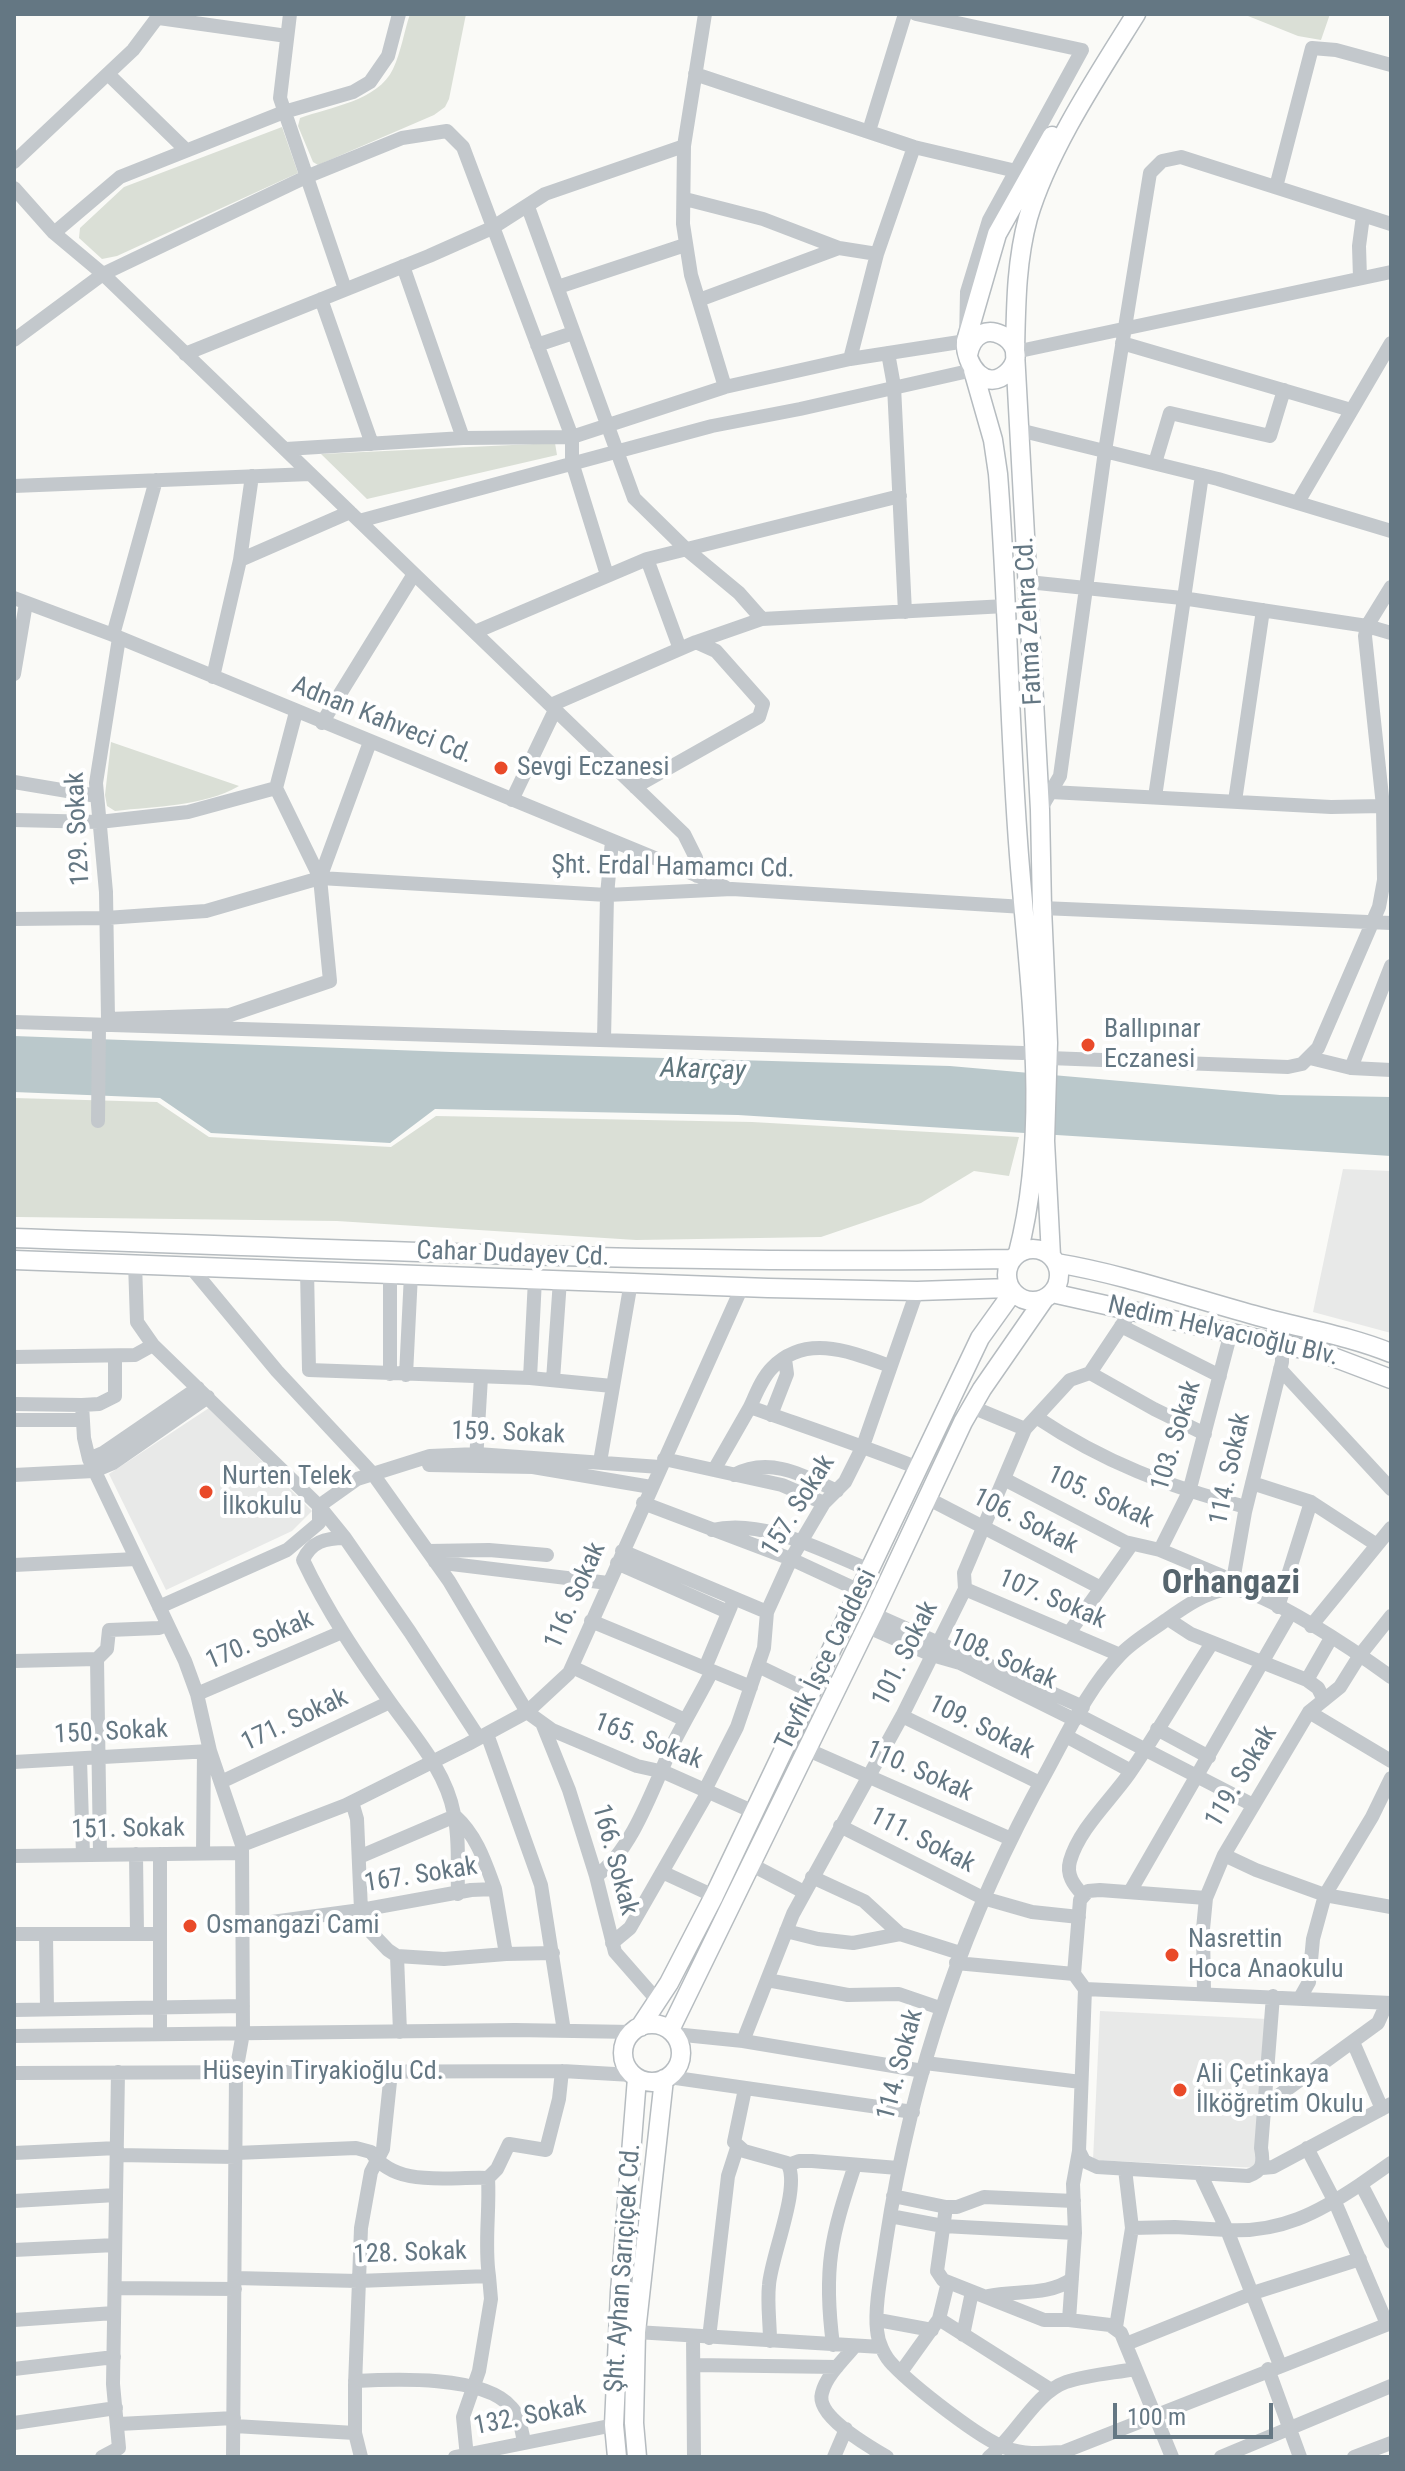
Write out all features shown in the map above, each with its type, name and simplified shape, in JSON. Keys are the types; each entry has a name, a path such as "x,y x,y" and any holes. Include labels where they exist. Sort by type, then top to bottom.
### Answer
{"main road":[{"name":"Fatma Zehra Cd.","path":"1015,1256 1039,1140 1044,1066 1033,908 1040,810 1015,352 1017,287 1028,221 1040,182 1124,14"},
{"name":"Fatma Zehra Cd.","path":"1033,908 1019,855 998,474 993,440 969,355 997,234 1029,173 1136,14"},
{"path":"986,332 1008,338 1015,352 1012,366 1001,377 986,378 969,355 973,340 986,332"},
{"name":"Fatma Zehra Cd.","path":"1039,1140 1054,1259"},
{"name":"Cahar Dudayev Cd.","path":"14,1238 543,1258 827,1263 1015,1256"},
{"path":"1035,1249 1054,1259 1059,1279 1048,1295 1028,1301 1012,1290 1006,1274 1015,1256 1035,1249"},
{"name":"Nedim Helvacıoğlu Blv.","path":"1054,1259 1391,1353"},
{"name":"Cahar Dudayev Cd.","path":"14,1260 742,1287 1012,1290"},
{"name":"Tevfik İşce Caddesi","path":"636,2029 669,1983 714,1896 980,1338 1012,1290"},
{"name":"Nedim Helvacıoğlu Blv.","path":"1048,1295 1282,1343 1352,1362 1391,1379"},
{"name":"Tevfik İşce Caddesi","path":"672,2032 972,1407 1048,1295"},
{"path":"831,1651 849,1661"},
{"name":"Hüseyin Tiryakioğlu Cd.","path":"636,2029 655,2024 672,2032"},
{"path":"634,2077 623,2058 626,2040 636,2029"},
{"path":"666,2078 675,2070 681,2052 672,2032"},
{"name":"Hüseyin Tiryakioğlu Cd.","path":"634,2077 650,2082 666,2078"},
{"name":"Şht. Ayhan Sarıçiçek Cd.","path":"617,2457 614,2425 634,2077"},
{"name":"Şht. Ayhan Sarıçiçek Cd.","path":"637,2457 634,2423 636,2332 666,2078"}],"street":[{"path":"290,14 280,98 345,289"},
{"path":"54,233 120,177 284,112 353,92 370,82 388,56 399,14"},
{"path":"705,14 684,146 683,224 699,300 725,387"},
{"path":"869,131 905,14"},
{"path":"916,14 1082,50 989,220 967,292 969,355"},
{"path":"14,162 133,50 160,16 287,36"},
{"path":"1276,187 1312,48 1336,50 1391,65"},
{"path":"108,74 186,150"},
{"path":"695,74 914,147 1016,171"},
{"path":"14,340 103,274 306,177 402,138 447,131 463,147 572,437 572,462 607,575"},
{"path":"185,354 492,228 545,194 684,146"},
{"path":"850,359 877,254 914,147"},
{"path":"1040,810 1060,776 1084,587 1150,173 1162,161 1181,157 1391,224"},
{"path":"14,188 54,233 103,274 684,834 696,858 697,876"},
{"path":"685,199 763,219 839,248 877,254"},
{"path":"528,207 615,451 640,506 739,593 762,619"},
{"path":"1360,278 1359,246 1363,216"},
{"path":"558,287 685,245"},
{"path":"699,300 839,248"},
{"path":"403,266 463,438"},
{"path":"1015,352 1123,336 1391,272"},
{"path":"321,299 372,444"},
{"path":"537,345 573,333"},
{"path":"1123,336 1351,410"},
{"path":"1298,502 1391,343"},
{"path":"286,449 463,438 572,437 725,387 850,359 888,353 969,355"},
{"path":"888,353 894,386 905,612"},
{"path":"240,560 355,516 712,426 894,386 969,355"},
{"path":"1155,463 1170,413 1270,436 1284,390"},
{"path":"1019,430 1202,475 1391,531"},
{"path":"14,486 310,474"},
{"path":"1155,797 1202,475"},
{"path":"213,677 240,560 252,476"},
{"name":"129. Sokak","path":"98,1121 106,918 96,783 116,637 156,480"},
{"path":"475,632 647,559 900,496"},
{"path":"647,559 680,649"},
{"path":"322,723 414,574"},
{"path":"1028,582 1182,598 1367,626 1391,633"},
{"path":"1044,1066 1288,1067 1302,1064 1318,1048 1379,907 1384,880 1383,806 1365,636 1367,626 1391,587"},
{"path":"14,674 20,600"},
{"name":"Adnan Kahveci Cd.","path":"20,600 732,889"},
{"path":"512,800 553,707 696,642 762,619 1006,606"},
{"path":"1235,801 1263,610"},
{"path":"635,787 759,717 763,704 716,651 696,642"},
{"path":"103,1023 230,1015 330,981 320,878 276,788 296,712"},
{"path":"320,878 370,742"},
{"path":"14,782 97,796"},
{"path":"14,820 99,822 188,812 276,788"},
{"path":"1051,792 1331,807 1383,806"},
{"path":"604,1040 607,895 612,841"},
{"name":"Şht. Erdal Hamamcı Cd.","path":"14,919 106,918 206,911 320,878 607,895 732,889 1033,908 1391,923"},
{"path":"1351,1068 1391,966"},
{"path":"14,1022 1023,1053"},
{"path":"1310,1058 1351,1068 1391,1070"},
{"path":"135,1263 137,1322 153,1345 319,1506 345,1538 483,1736 541,1885 564,2031"},
{"path":"189,1265 288,1383 373,1474 432,1557 527,1712"},
{"path":"307,1270 309,1370"},
{"path":"390,1273 390,1374"},
{"path":"406,1375 411,1274"},
{"path":"530,1378 535,1279"},
{"path":"553,1380 560,1280"},
{"path":"600,1462 631,1282"},
{"name":"116. Sokak","path":"242,1849 352,1802 483,1736 527,1712 569,1673 742,1287"},
{"name":"157. Sokak","path":"612,1943 630,1928 707,1791 737,1727 764,1648 767,1612 791,1559 824,1503 845,1482 863,1446 917,1291"},
{"name":"101. Sokak","path":"743,2041 804,1892 902,1716 965,1589 964,1573 1025,1429 1070,1380 1090,1373 1132,1310"},
{"path":"1121,1326 1220,1376"},
{"name":"103. Sokak","path":"1160,1550 1189,1492 1231,1332"},
{"name":"114. Sokak","path":"881,2347 878,2320 898,2168 940,2008 958,1958 983,1898 1040,1783 1078,1714 1120,1655 1185,1606 1230,1582 1280,1369 1282,1343"},
{"path":"14,1357 135,1355 153,1345"},
{"path":"714,1470 772,1367 785,1359 809,1346 854,1353 890,1366"},
{"path":"14,1404 99,1404 115,1396 115,1356"},
{"path":"771,1415 787,1374 785,1359"},
{"path":"1280,1369 1391,1489"},
{"path":"288,1383 309,1370 530,1378 612,1386"},
{"path":"1090,1373 1205,1434"},
{"path":"481,1377 476,1460 651,1487"},
{"path":"14,1475 113,1463 203,1392"},
{"path":"82,1405 91,1465 185,1661 197,1694 207,1751 203,1853"},
{"path":"750,1407 918,1468"},
{"path":"972,1407 1025,1429"},
{"path":"1036,1417 1105,1459 1189,1492 1246,1507"},
{"path":"14,1420 83,1420"},
{"name":"159. Sokak","path":"319,1506 357,1479 430,1456 476,1460 662,1463 714,1470 782,1485 824,1503"},
{"path":"734,1475 747,1468 777,1467 799,1473 837,1491"},
{"name":"105. Sokak","path":"1004,1479 1132,1544 1160,1550 1230,1582 1284,1610 1391,1677"},
{"path":"1252,1483 1311,1502 1377,1545"},
{"name":"106. Sokak","path":"927,1498 1101,1588"},
{"path":"1131,1890 1262,1663 1284,1610 1311,1502"},
{"path":"643,1503 791,1559 860,1591"},
{"path":"159,1607 287,1550 319,1523 319,1506"},
{"path":"712,1530 734,1525 754,1528 870,1570"},
{"path":"1311,1626 1391,1528"},
{"path":"345,1538 319,1542 308,1548 303,1560 342,1632 433,1761 455,1816 458,1894"},
{"path":"1069,1633 1132,1544"},
{"path":"432,1557 489,1550 547,1555"},
{"path":"432,1557 608,1583"},
{"path":"619,1557 731,1605 767,1612"},
{"path":"14,1565 136,1559"},
{"name":"107. Sokak","path":"965,1589 1120,1655"},
{"path":"596,1876 613,1860 628,1837 709,1669 731,1605"},
{"name":"119. Sokak","path":"1204,1993 1206,1898 1224,1855 1309,1712 1340,1687 1360,1655 1391,1616"},
{"path":"1168,1619 1191,1634 1307,1680 1318,1688 1324,1700"},
{"name":"108. Sokak","path":"870,1620 1078,1714 1253,1805"},
{"path":"591,1621 751,1687"},
{"path":"14,1661 97,1659 107,1649 109,1630 167,1625"},
{"name":"170. Sokak","path":"197,1694 342,1632"},
{"path":"1307,1680 1331,1638"},
{"path":"1069,2320 1075,2233 1073,2184 1079,2151 1085,1989 1074,1974 1082,1894 1073,1884 1069,1863 1081,1839 1131,1771 1212,1643"},
{"path":"97,1659 100,1854"},
{"path":"758,1666 812,1692"},
{"path":"572,1667 685,1720"},
{"name":"171. Sokak","path":"221,1782 390,1702"},
{"name":"165. Sokak","path":"527,1712 552,1730 637,1766 660,1771 754,1812"},
{"path":"1309,1712 1391,1761"},
{"name":"109. Sokak","path":"902,1716 1040,1783"},
{"name":"166. Sokak","path":"542,1723 569,1790 596,1876 615,1952 657,2000"},
{"path":"1157,1729 1209,1757"},
{"path":"1066,1736 1131,1771"},
{"name":"110. Sokak","path":"806,1749 1011,1839"},
{"path":"207,1751 221,1782 242,1849 243,2033 236,2072 233,2457"},
{"name":"150. Sokak","path":"14,1762 207,1751"},
{"path":"80,1759 83,1855"},
{"path":"1300,1998 1309,1982 1313,1939 1325,1895 1372,1817 1391,1778"},
{"path":"352,1802 356,1811 361,1910 367,1928 397,1956 444,1959 553,1953"},
{"path":"359,1857 455,1816"},
{"path":"455,1816 477,1843 495,1889"},
{"name":"111. Sokak","path":"840,1826 983,1898 1032,1912 1079,1917"},
{"name":"151. Sokak","path":"14,1856 203,1853 242,1849"},
{"path":"136,1854 137,1933"},
{"path":"160,1854 160,2034"},
{"path":"1224,1855 1325,1895 1391,1907"},
{"path":"750,1864 804,1892"},
{"path":"662,1872 714,1896"},
{"path":"812,1877 864,1901 900,1934 958,1958 1074,1974"},
{"name":"167. Sokak","path":"242,1926 495,1889 506,1954"},
{"path":"1082,1894 1088,1891 1131,1890 1206,1898"},
{"path":"786,1931 853,1943 900,1934"},
{"path":"14,1934 159,1934"},
{"path":"46,1934 47,2009"},
{"path":"397,1956 400,2032"},
{"path":"767,1980 848,1995 899,1994 940,2008"},
{"path":"1085,1989 1389,2003 1378,2023 1264,2106"},
{"path":"1262,2168 1273,1996"},
{"path":"14,2010 243,2006"},
{"name":"Hüseyin Tiryakioğlu Cd.","path":"14,2036 636,2029"},
{"name":"Hüseyin Tiryakioğlu Cd.","path":"672,2032 924,2067 1081,2082"},
{"path":"1079,2151 1084,2161 1097,2167 1248,2176 1262,2168 1273,2167 1386,2106 1353,2042"},
{"path":"14,2153 236,2155 347,2148 371,2152 388,2169 410,2177 488,2178 497,2169 509,2144 546,2150 559,2099 562,2071"},
{"name":"Hüseyin Tiryakioğlu Cd.","path":"14,2073 562,2071 634,2077"},
{"path":"102,2457 119,2448 114,2357 118,2072"},
{"path":"361,2457 355,2433 358,2281 365,2193 383,2149 391,2072"},
{"name":"Hüseyin Tiryakioğlu Cd.","path":"666,2078 913,2112"},
{"path":"709,2338 728,2176 737,2148 734,2142 745,2089"},
{"path":"737,2148 788,2165 812,2161 898,2168"},
{"path":"636,2332 881,2347 891,2363 926,2394 1003,2447 1026,2456 1064,2454 1389,2323 1335,2202 1307,2148"},
{"path":"1132,2228 1249,2231 1295,2222 1335,2202 1391,2163"},
{"path":"770,2341 769,2285 790,2192 788,2165"},
{"path":"833,2345 827,2300 829,2257 855,2165"},
{"path":"1125,2169 1132,2228 1116,2327 1126,2344 1172,2457"},
{"path":"1200,2173 1253,2293 1300,2457"},
{"name":"128. Sokak","path":"115,2288 489,2276 486,2256 490,2204 488,2178"},
{"path":"1361,2184 1391,2242"},
{"path":"14,2201 116,2195"},
{"path":"893,2196 946,2207 957,2207 984,2197 1074,2201"},
{"path":"946,2207 937,2271 943,2280 1044,2320 1104,2323 1116,2327"},
{"path":"890,2216 943,2226 1075,2233"},
{"path":"14,2250 115,2245"},
{"path":"1126,2344 1253,2293 1360,2259"},
{"path":"463,2456 463,2417 479,2371 491,2299 489,2276"},
{"path":"980,2294 1049,2289 1063,2286 1072,2279"},
{"path":"901,2372 935,2324 948,2282"},
{"path":"963,2335 980,2294"},
{"path":"14,2320 114,2313"},
{"path":"878,2320 935,2324 963,2335 1051,2390"},
{"path":"693,2336 691,2394 694,2457"},
{"path":"855,2346 822,2390 820,2401 824,2410 846,2429 887,2457"},
{"path":"14,2369 114,2357"},
{"path":"694,2365 837,2367"},
{"path":"989,2457 1003,2447 1051,2390 1066,2382 1135,2369"},
{"path":"355,2381 421,2378 472,2388 508,2403 519,2420 524,2441"},
{"path":"1221,2457 1391,2386"},
{"path":"14,2423 116,2408"},
{"path":"119,2424 234,2422 355,2433"},
{"name":"132. Sokak","path":"463,2456 524,2441 614,2425"},
{"path":"834,2457 846,2429"},
{"path":"1354,2457 1391,2443"}],"shaded area":[{"path":"410,14 466,14 445,107 434,115 318,165 313,162 298,126 300,118 365,96 386,80 396,62"},
{"path":"1243,14 1330,14 1321,40 1298,36"},
{"path":"282,127 298,173 117,256 102,259 79,238 80,228 124,187"},
{"path":"555,443 557,455 367,499 321,454"},
{"path":"111,742 239,786 194,802 115,811 107,806 105,795"},
{"path":"14,1098 157,1102 209,1137 391,1147 436,1116 752,1122 1019,1137 1009,1176 974,1171 921,1203 821,1237 636,1240 337,1221 14,1217"},
{"path":"1343,1169 1391,1171 1391,1333 1313,1312"},
{"name":"Nurten Telek İlkokulu","path":"209,1408 312,1511 292,1531 166,1590 109,1474"},
{"name":"Ali Çetinkaya İlköğretim Okulu","path":"1100,2011 1267,2019 1260,2168 1093,2160"}],"water":[{"name":"Akarçay","path":"14,1036 950,1066 1280,1095 1391,1097 1391,1156 738,1115 435,1109 390,1143 211,1133 160,1098 14,1092"}],"place":[{"name":"Sevgi Eczanesi","path":"501,768"},
{"name":"Ballıpınar Eczanesi","path":"1088,1045"},
{"name":"Nurten Telek İlkokulu","path":"206,1492"},
{"name":"Osmangazi Cami","path":"190,1926"},
{"name":"Nasrettin Hoca Anaokulu","path":"1172,1955"},
{"name":"Ali Çetinkaya İlköğretim Okulu","path":"1180,2090"}],"district":[{"name":"Orhangazi","path":"1231,1584"}]}
